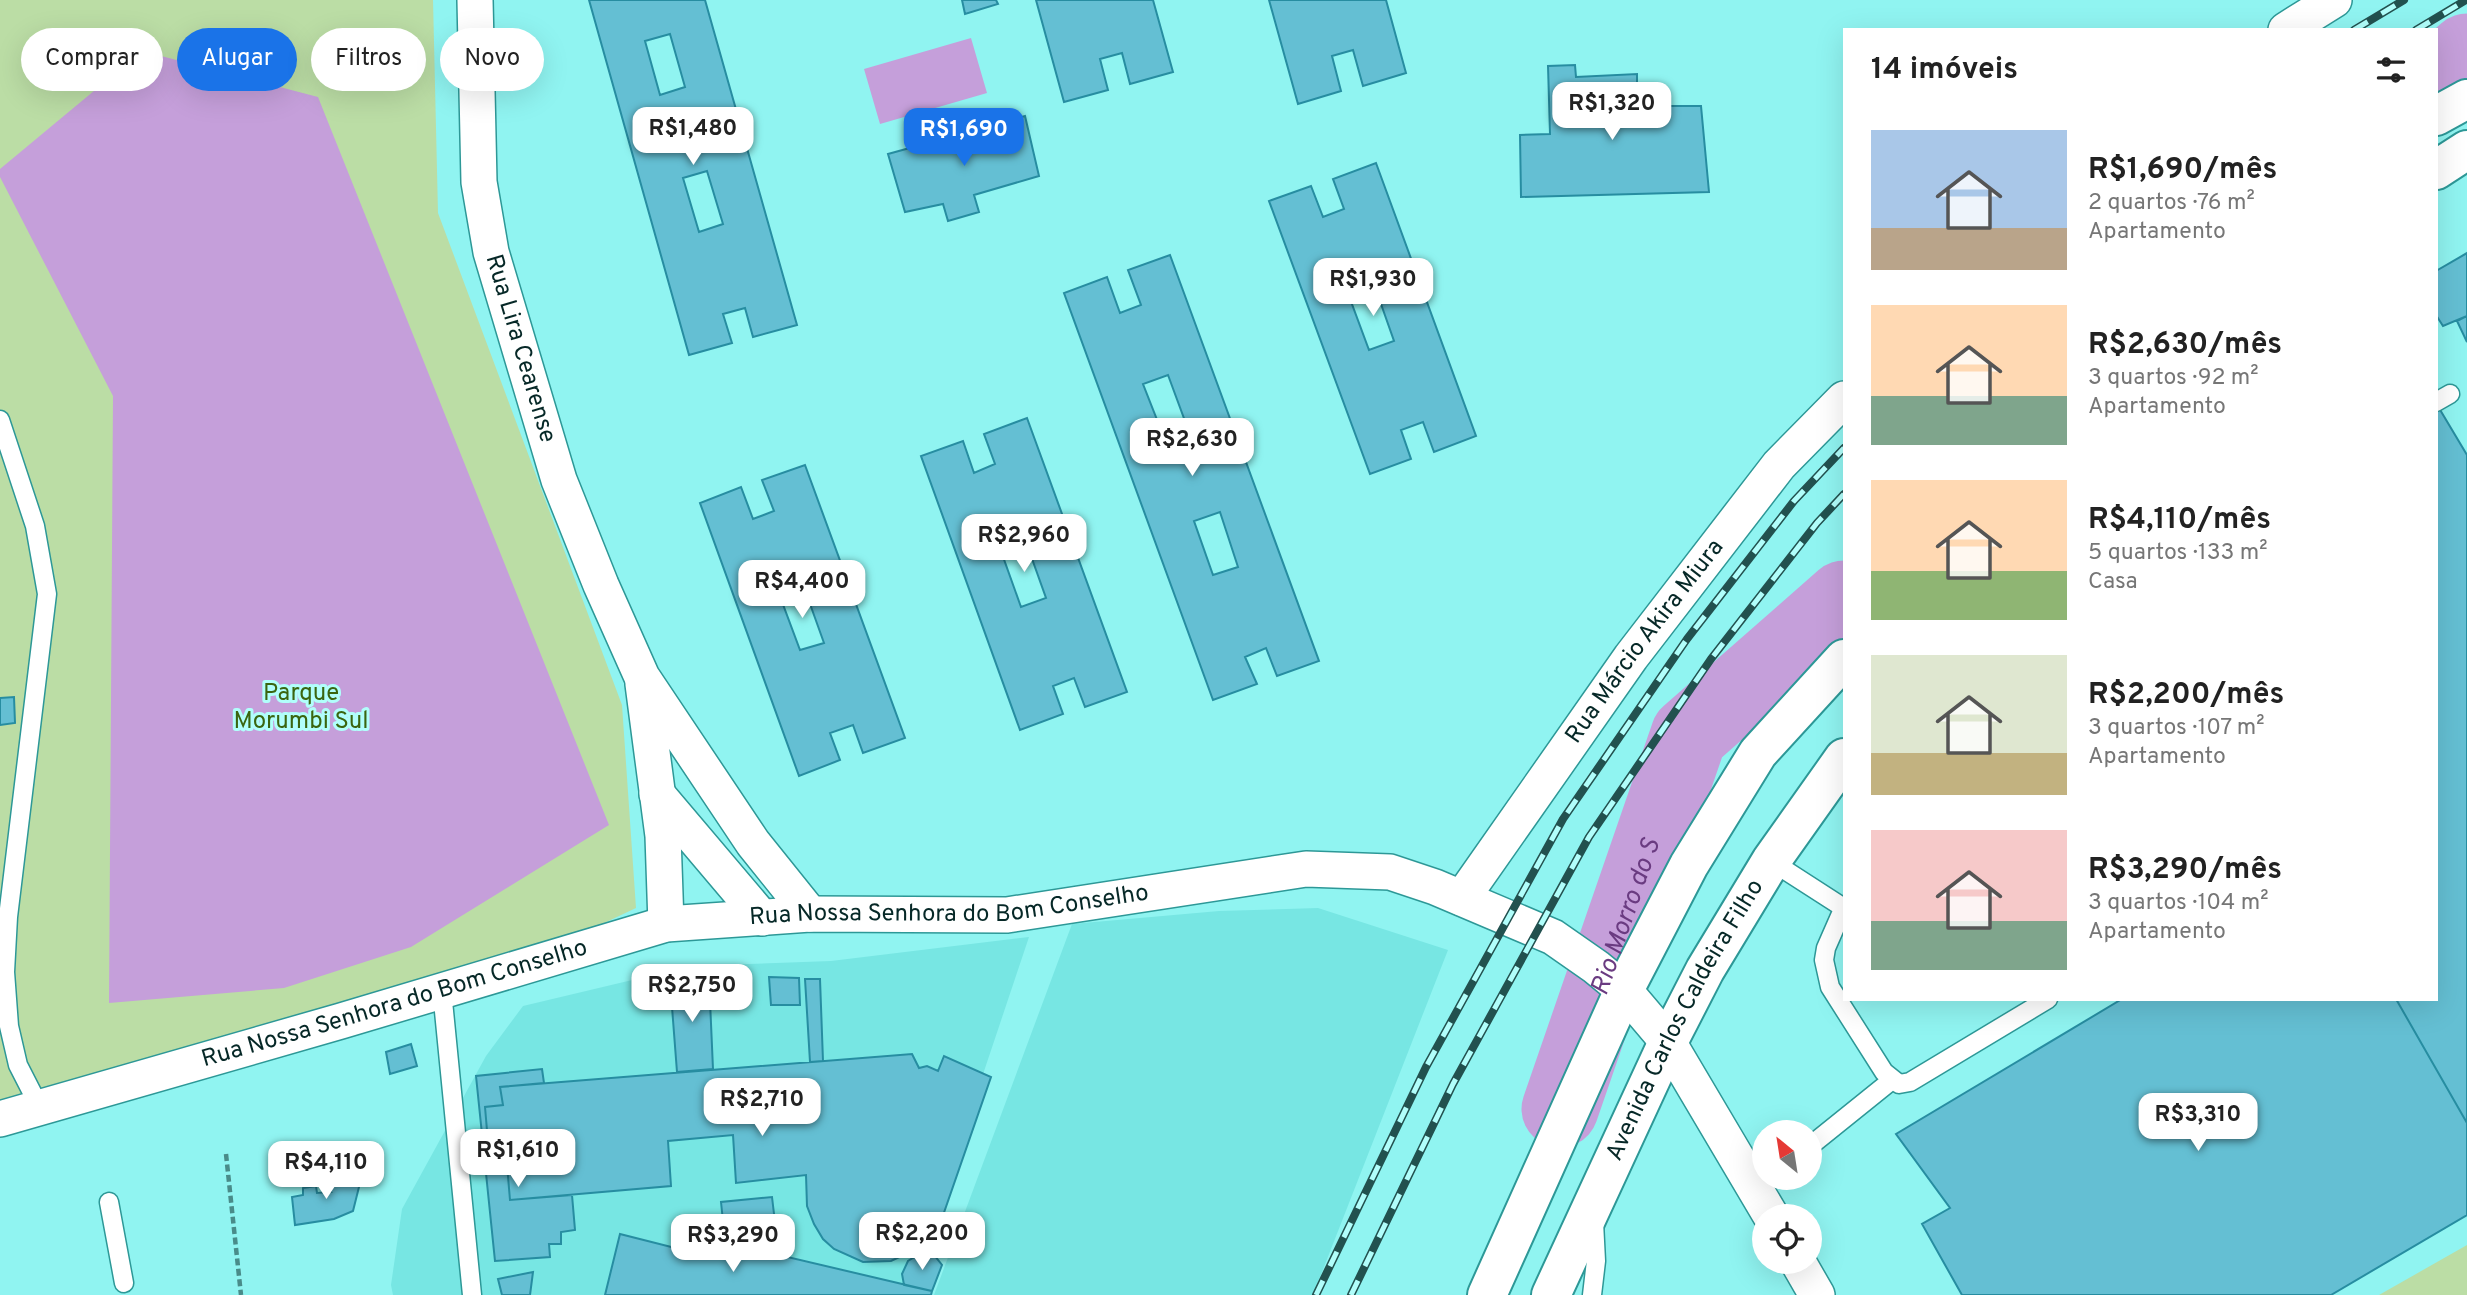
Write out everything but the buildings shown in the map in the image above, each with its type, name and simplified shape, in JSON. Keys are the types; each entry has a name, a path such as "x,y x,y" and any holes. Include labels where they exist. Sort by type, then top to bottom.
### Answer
{"main road":[{"path":"2438,115 2467,99"},
{"path":"2438,169 2467,150"},
{"path":"1487,1295 1624,990 1689,866 1758,754 1843,660"},
{"name":"Avenida Carlos Caldeira Filho","path":"1551,1295 1668,1042 1705,971 1771,861 1843,759"}],"street":[{"name":"Rua Lira Cearense","path":"475,0 479,182 491,251 559,480 642,677 753,843 810,914"},
{"path":"2289,28 2334,0"},
{"name":"Rua Márcio Akira Miura","path":"1462,898 1631,657 1779,465 1843,400"},
{"name":"Rua Lira Cearense","path":"642,677 663,836 666,924"},
{"path":"657,794 762,918"},
{"name":"Rua Nossa Senhora do Bom Conselho","path":"0,1119 666,924 810,914 1007,915 1306,869 1390,872 1462,898 1553,937 1624,990 1668,1042 1766,1195"},
{"path":"1805,1274 1817,1295"}],"lane":[{"path":"0,420 35,526 47,594 8,917 5,972 9,1026 19,1065 40,1108"},
{"path":"1771,861 1843,906"},
{"path":"1843,909 1826,948 1824,960 1830,987 1884,1072 1899,1084 1910,1083 2045,1001"},
{"path":"442,991 472,1295"},
{"path":"1822,1136 1892,1080"},
{"path":"1592,1295 1596,1261 1594,1201"},
{"path":"108,1202 124,1283"}],"path":[{"path":"226,1154 240,1295"}],"shaded area":[{"path":"971,38 987,93 880,124 864,69"},
{"name":"Parque Morumbi Sul","path":"163,56 177,60 177,91 295,91 318,97 609,825 411,947 284,988 109,1003 113,396 0,177 0,169 94,91 163,91"},
{"path":"1318,908 1448,950 1313,1295 934,1295 1072,924 1219,911"},
{"path":"1029,937 909,1295 393,1295 391,1285 402,1209 486,1056 523,1006 691,966 831,961"}],"green space":[{"name":"Parque Morumbi Sul","path":"0,0 433,0 438,213 622,705 636,908 532,957 0,1105"},
{"path":"2467,1245 2467,1295 2379,1295"}],"waterway":[{"name":"Rio Morro do S","path":"2438,77 2467,52"},
{"name":"Rio Morro do S","path":"1560,1109 1689,735 1843,600"}],"railway":[{"path":"2357,28 2404,0"},
{"path":"2419,28 2466,0"},
{"path":"1316,1295 1426,1067 1563,819 1687,639 1794,501 1843,449"},
{"path":"1351,1295 1453,1084 1589,837 1711,659 1817,523 1843,495"}]}
